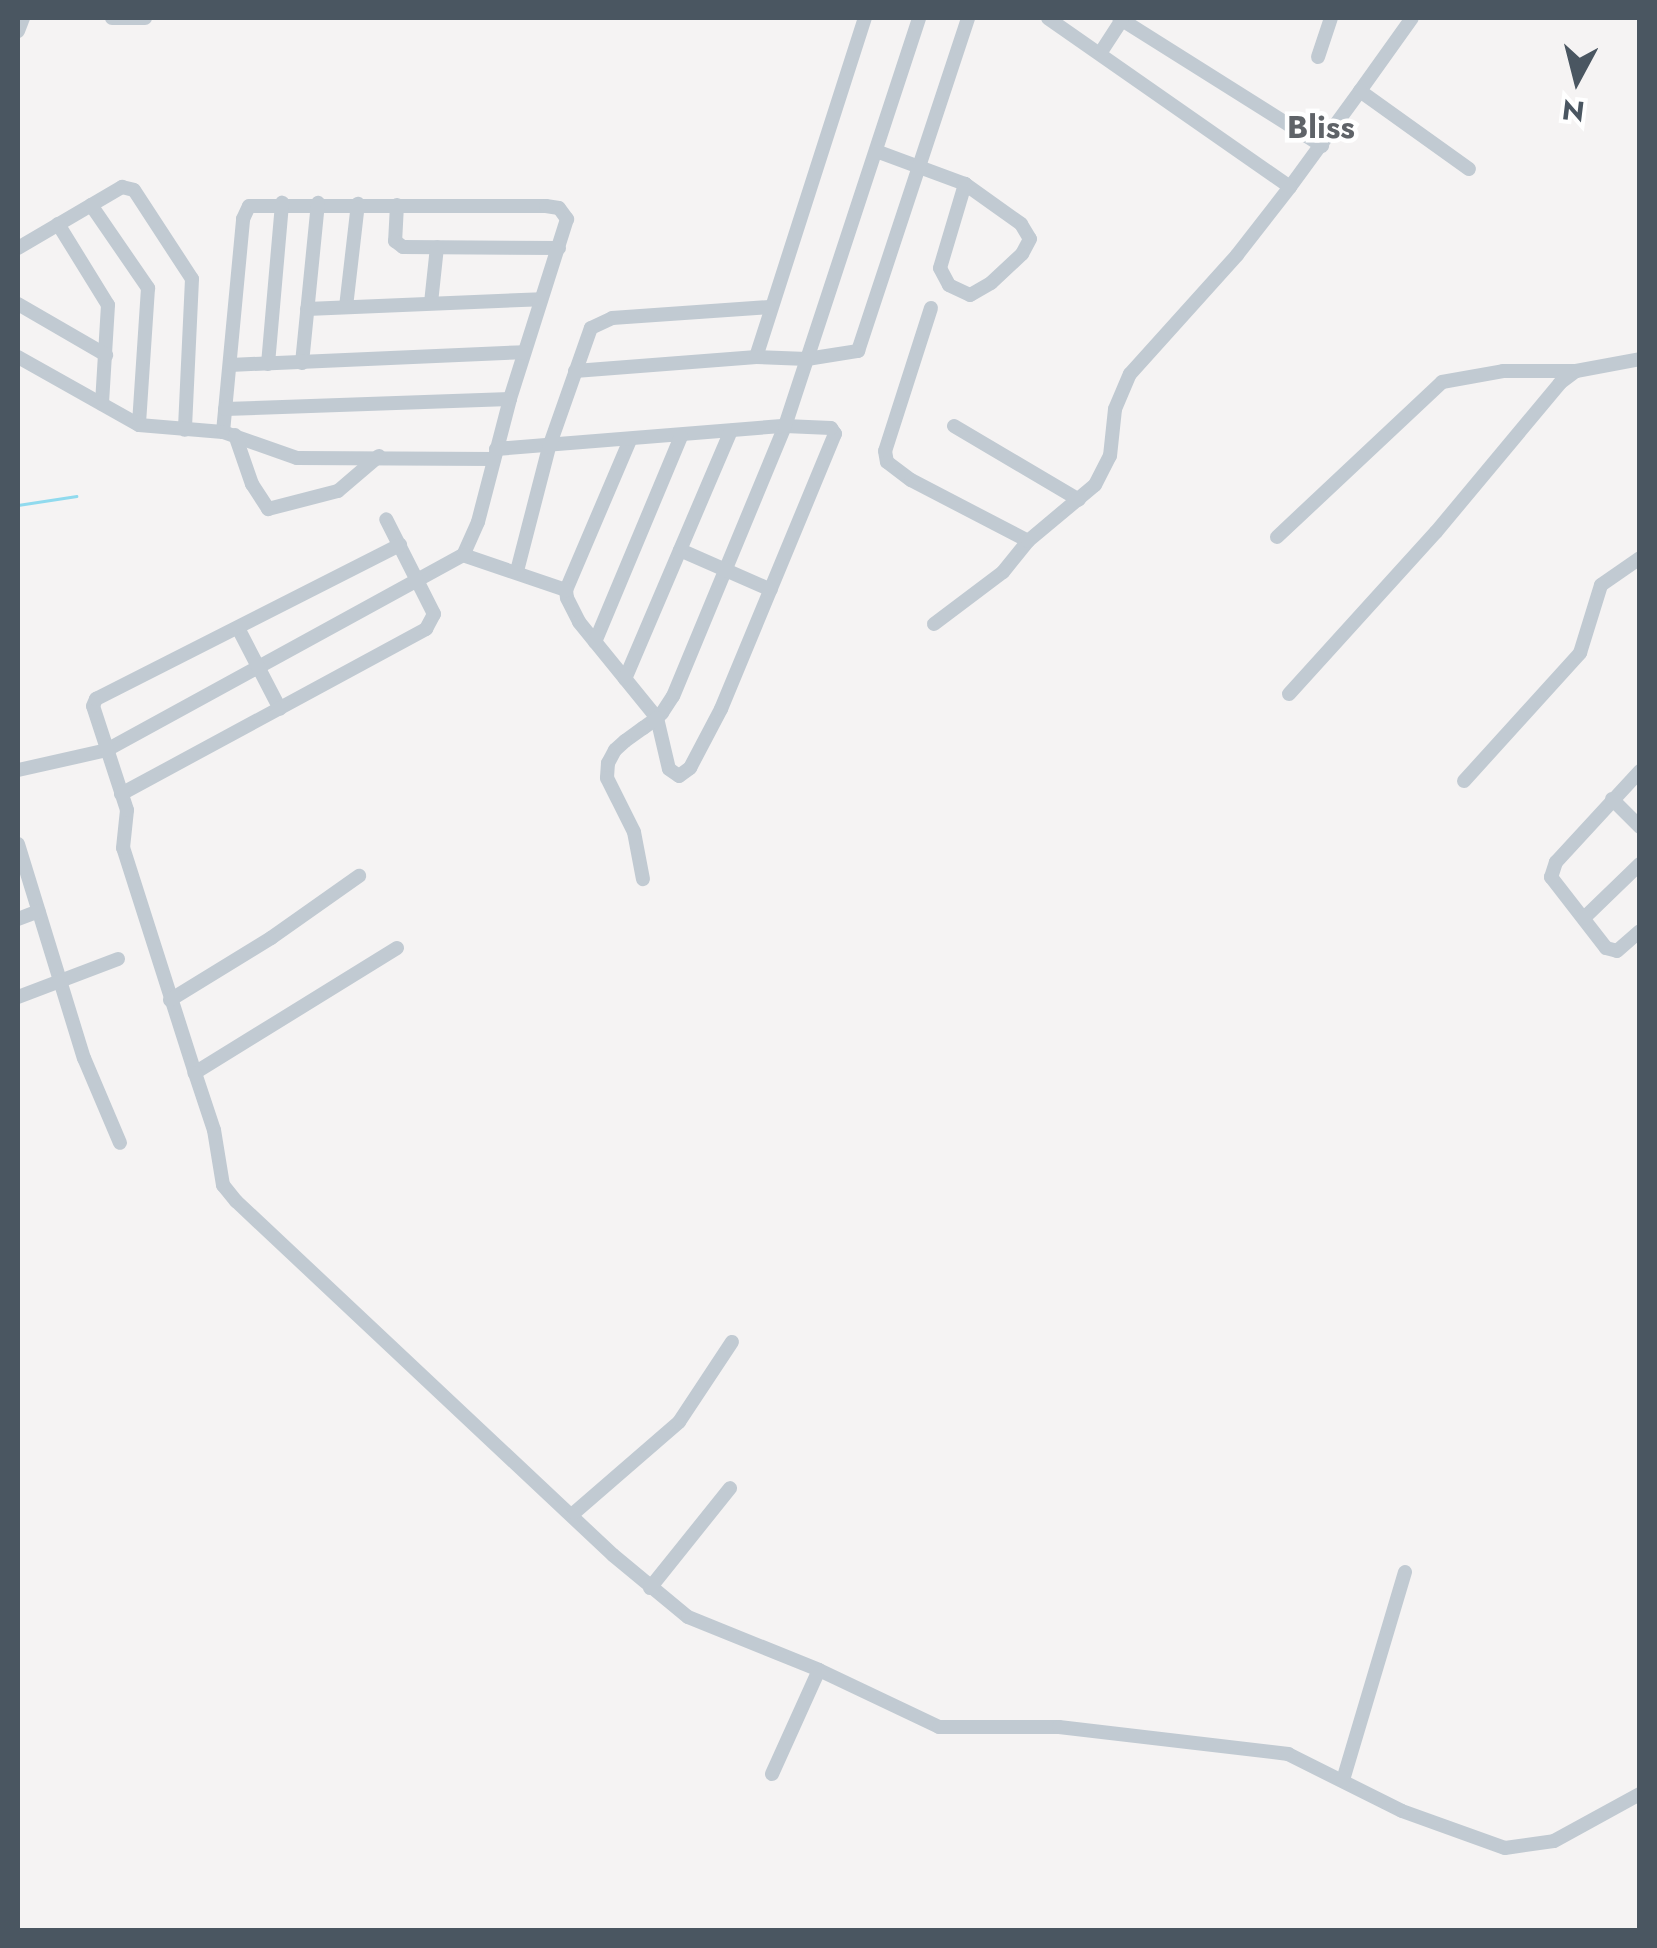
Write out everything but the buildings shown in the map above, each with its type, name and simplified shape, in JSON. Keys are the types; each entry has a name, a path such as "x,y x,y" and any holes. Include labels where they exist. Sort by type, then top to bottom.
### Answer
{"street":[{"path":"18,31 23,18"},
{"path":"112,18 145,18"},
{"path":"756,358 865,18"},
{"path":"643,879 634,832 607,778 614,750 656,718 673,696 727,572 785,426 919,18"},
{"path":"575,372 851,355 863,343 968,18"},
{"path":"1048,18 1290,187"},
{"path":"934,624 1003,572 1028,541 1080,500 1106,468 1114,408 1130,374 1237,255 1322,146 1412,18"},
{"path":"1101,52 1120,19 1322,146"},
{"path":"1318,57 1326,20"},
{"path":"1360,91 1470,169"},
{"path":"876,150 966,184 1021,224 1030,239 1022,254 970,295 949,285 940,268 966,184"},
{"path":"18,248 122,187 130,187 190,275 185,430"},
{"path":"18,770 108,750 463,555 472,541 510,399 567,219 559,208 256,203 245,211 225,409 229,433 252,484 268,508 338,490 378,456"},
{"path":"268,364 282,203"},
{"path":"302,363 318,203"},
{"path":"346,307 358,204"},
{"path":"91,205 148,288 139,425"},
{"path":"397,205 398,246 558,248"},
{"path":"58,224 106,300 102,404"},
{"path":"431,303 437,248"},
{"path":"307,309 541,299"},
{"path":"18,304 106,355"},
{"path":"517,571 549,446 586,337 600,321 770,307"},
{"path":"931,308 886,462 911,480 1028,541"},
{"path":"230,365 524,352"},
{"path":"18,357 139,425 229,433 297,458 495,454 549,446 785,426 831,428 835,434 772,590 721,709 685,774 669,769 656,718 571,612 566,590 630,440"},
{"path":"1277,537 1442,382 1502,371 1576,372 1640,358"},
{"path":"1289,694 1436,532 1560,383 1576,372"},
{"path":"225,409 510,399"},
{"path":"954,426 1080,500"},
{"path":"625,678 731,431"},
{"path":"594,642 681,436"},
{"path":"122,794 426,629 434,614 386,519"},
{"path":"400,545 94,701 128,820 122,848 207,1104 224,1185 236,1200 650,1588 688,1617 949,1729 1059,1727 1246,1746 1288,1754 1402,1811 1505,1848 1554,1841 1640,1794"},
{"path":"680,550 772,590"},
{"path":"463,555 566,590"},
{"path":"1464,781 1580,652 1601,585 1640,558"},
{"path":"238,628 280,709"},
{"path":"1640,771 1552,868 1555,884 1612,951 1640,931"},
{"path":"1612,799 1640,828"},
{"path":"18,844 58,981 120,1142"},
{"path":"1584,918 1640,864"},
{"path":"170,1000 284,930 360,876"},
{"path":"18,919 39,911"},
{"path":"195,1073 397,948"},
{"path":"18,997 118,960"},
{"path":"574,1514 679,1422 732,1342"},
{"path":"650,1588 730,1488"},
{"path":"1342,1780 1405,1572"},
{"path":"772,1774 819,1670"}],"waterway":[{"path":"18,505 76,496"}],"district":[{"name":"Bliss","path":"1321,127"}]}
